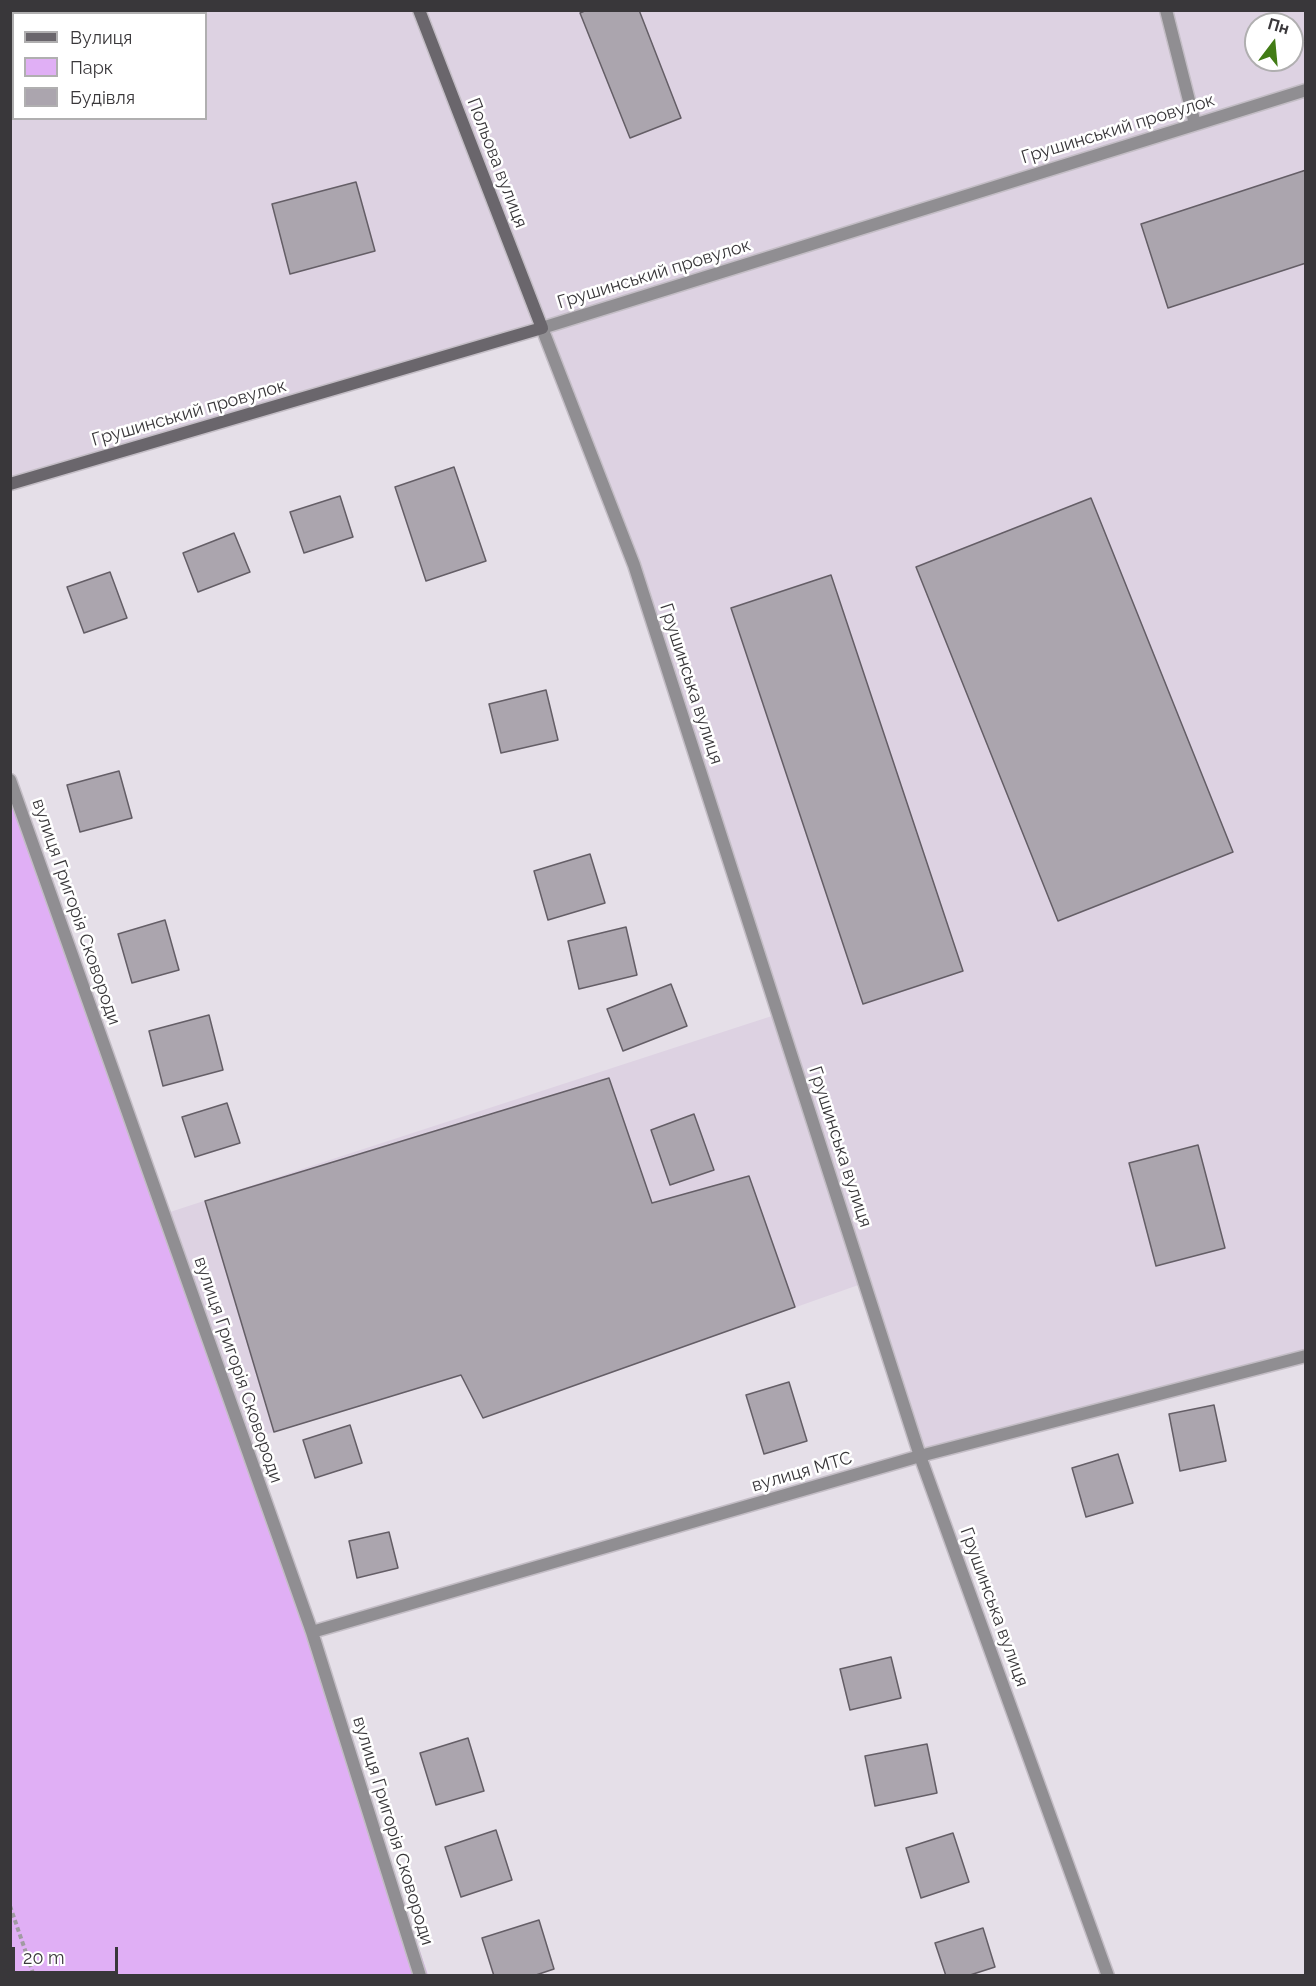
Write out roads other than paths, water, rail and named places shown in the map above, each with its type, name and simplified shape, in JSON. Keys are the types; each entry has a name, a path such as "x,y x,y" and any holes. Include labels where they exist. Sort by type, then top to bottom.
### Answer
{"main road":[{"name":"Польова вулиця","path":"419,10 542,328"},
{"name":"Грушинський провулок","path":"10,484 542,328"}],"street":[{"path":"1166,10 1195,124"},
{"name":"Грушинський провулок","path":"542,328 1305,90"},
{"name":"Грушинська вулиця","path":"542,328 634,565 920,1456 1108,1976"},
{"name":"вулиця Григорія Сковороди","path":"10,780 312,1632 420,1976"},
{"name":"вулиця МТС","path":"312,1632 920,1456 1305,1356"}]}
